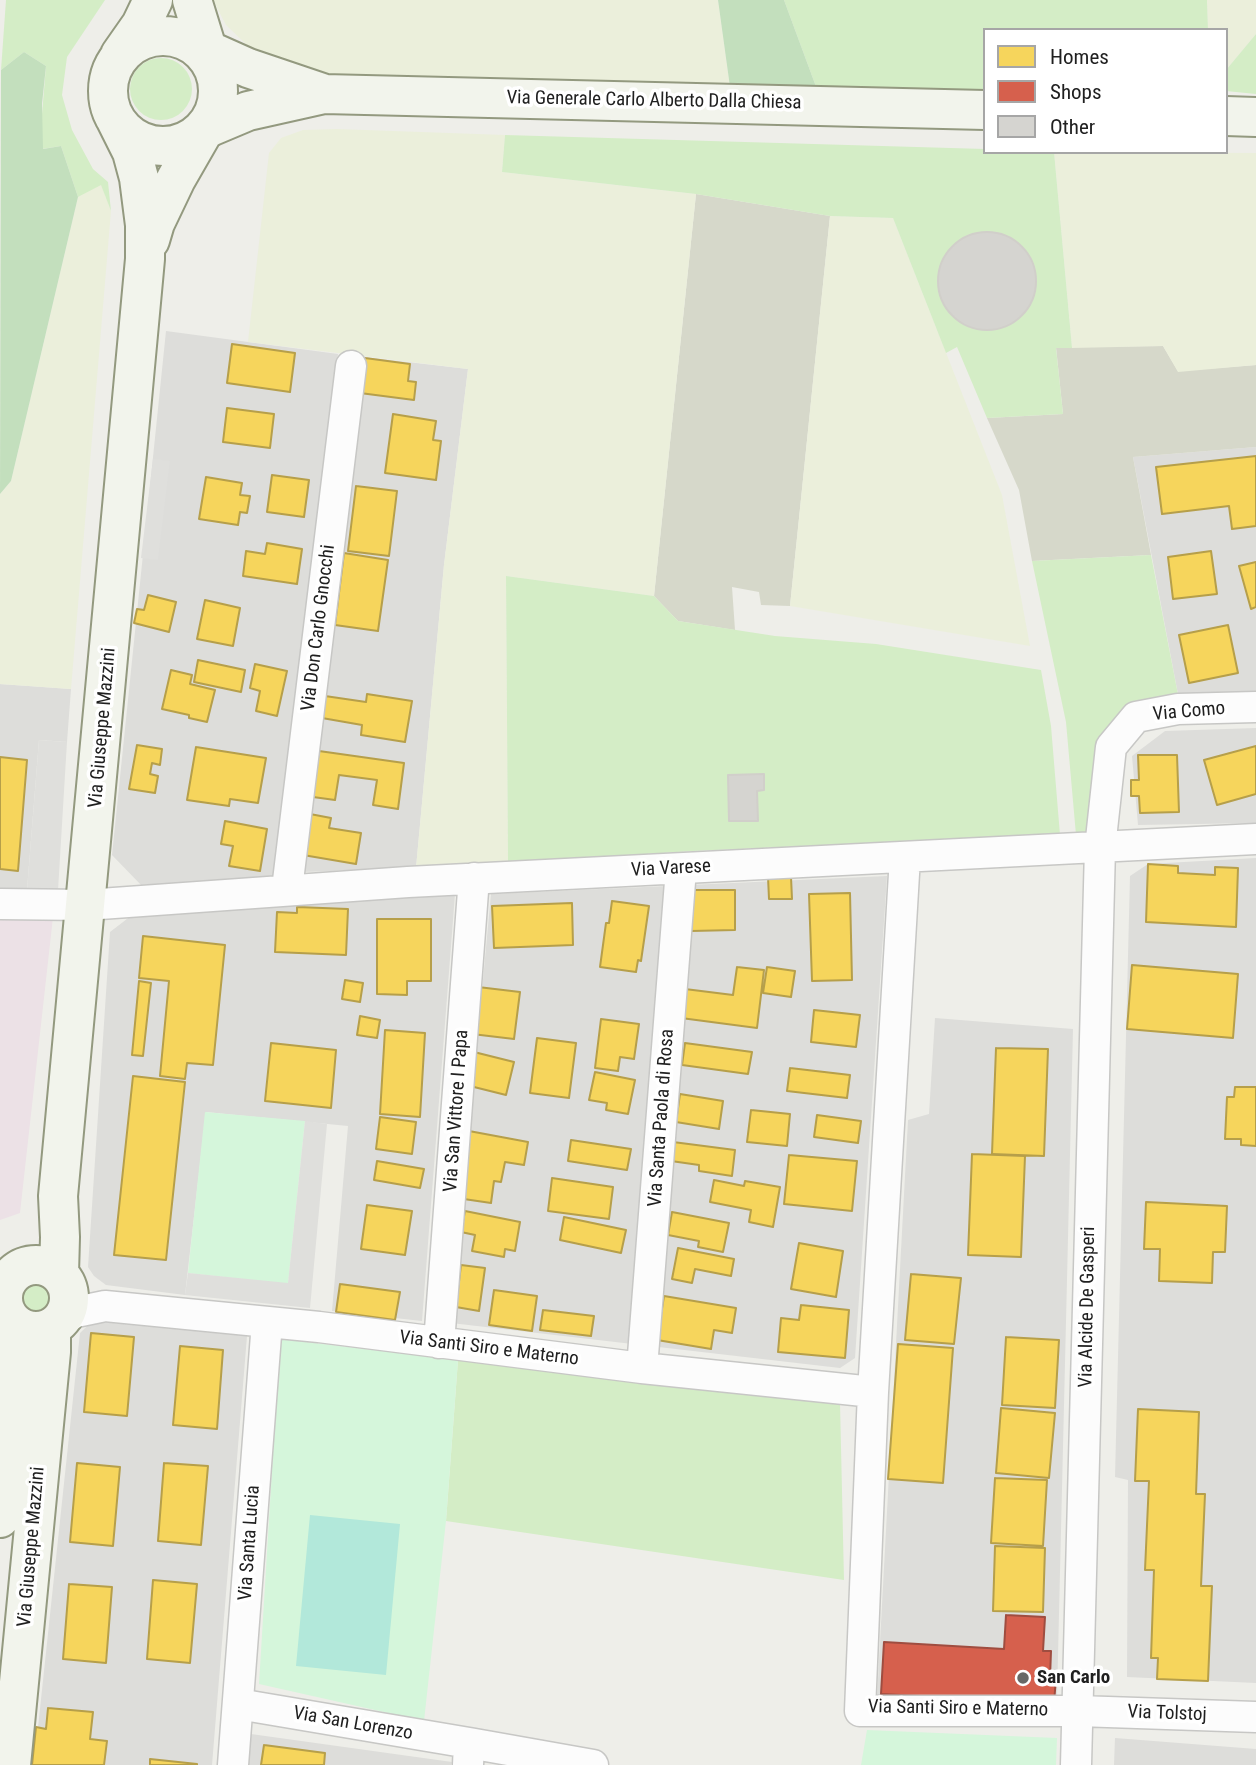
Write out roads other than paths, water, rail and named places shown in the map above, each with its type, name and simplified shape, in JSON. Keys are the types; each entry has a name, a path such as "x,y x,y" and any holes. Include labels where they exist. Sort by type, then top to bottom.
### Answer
{"street":[{"path":"153,0 111,73 108,101 115,117 130,135 150,144 173,145 202,129 216,107 218,94 201,52 192,0"},
{"path":"117,60 130,46 148,37 166,36 201,52"},
{"name":"Via Generale Carlo Alberto Dalla Chiesa","path":"201,52 324,94"},
{"name":"Via Generale Carlo Alberto Dalla Chiesa","path":"202,129 248,111 324,94 983,110"},
{"path":"1228,116 1256,117"},
{"name":"Via Giuseppe Mazzini","path":"62,1277 58,1196 145,259 145,225 139,178 132,152 115,117"},
{"name":"Via Giuseppe Mazzini","path":"145,259 161,209 202,129"},
{"name":"Via Don Carlo Gnocchi","path":"288,889 351,366"},
{"name":"Via Como","path":"1100,848 1111,747 1136,717 1178,709 1256,708"},
{"name":"Via Varese","path":"0,904 86,905 474,878 1256,839"},
{"name":"Via Alcide De Gasperi","path":"1076,1765 1100,848"},
{"name":"Via Santi Siro e Materno","path":"905,857 873,1392 860,1711 1078,1711"},
{"name":"Via Santa Paola di Rosa","path":"642,1367 681,869"},
{"name":"Via San Vittore I Papa","path":"439,1343 474,878"},
{"name":"Via Giuseppe Mazzini","path":"22,1268 58,1196"},
{"path":"38,1265 48,1267 62,1277 69,1294 68,1308 56,1324 38,1332 14,1324 6,1312 3,1298 5,1286 12,1275 22,1268 38,1265"},
{"name":"Via Santi Siro e Materno","path":"62,1277 105,1306"},
{"name":"Via Santi Siro e Materno","path":"56,1324 76,1312 105,1306 267,1322 873,1392"},
{"name":"Via Santa Lucia","path":"233,1765 267,1322"},
{"name":"Via Giuseppe Mazzini","path":"0,1518 17,1356 14,1324"},
{"name":"Via Giuseppe Mazzini","path":"11,1765 51,1352 56,1324"},
{"name":"Via San Lorenzo","path":"238,1704 468,1754 593,1765"},
{"name":"Via Tolstoj","path":"1078,1711 1256,1717"}],"place":[{"name":"San Carlo","path":"1023,1678"}]}
